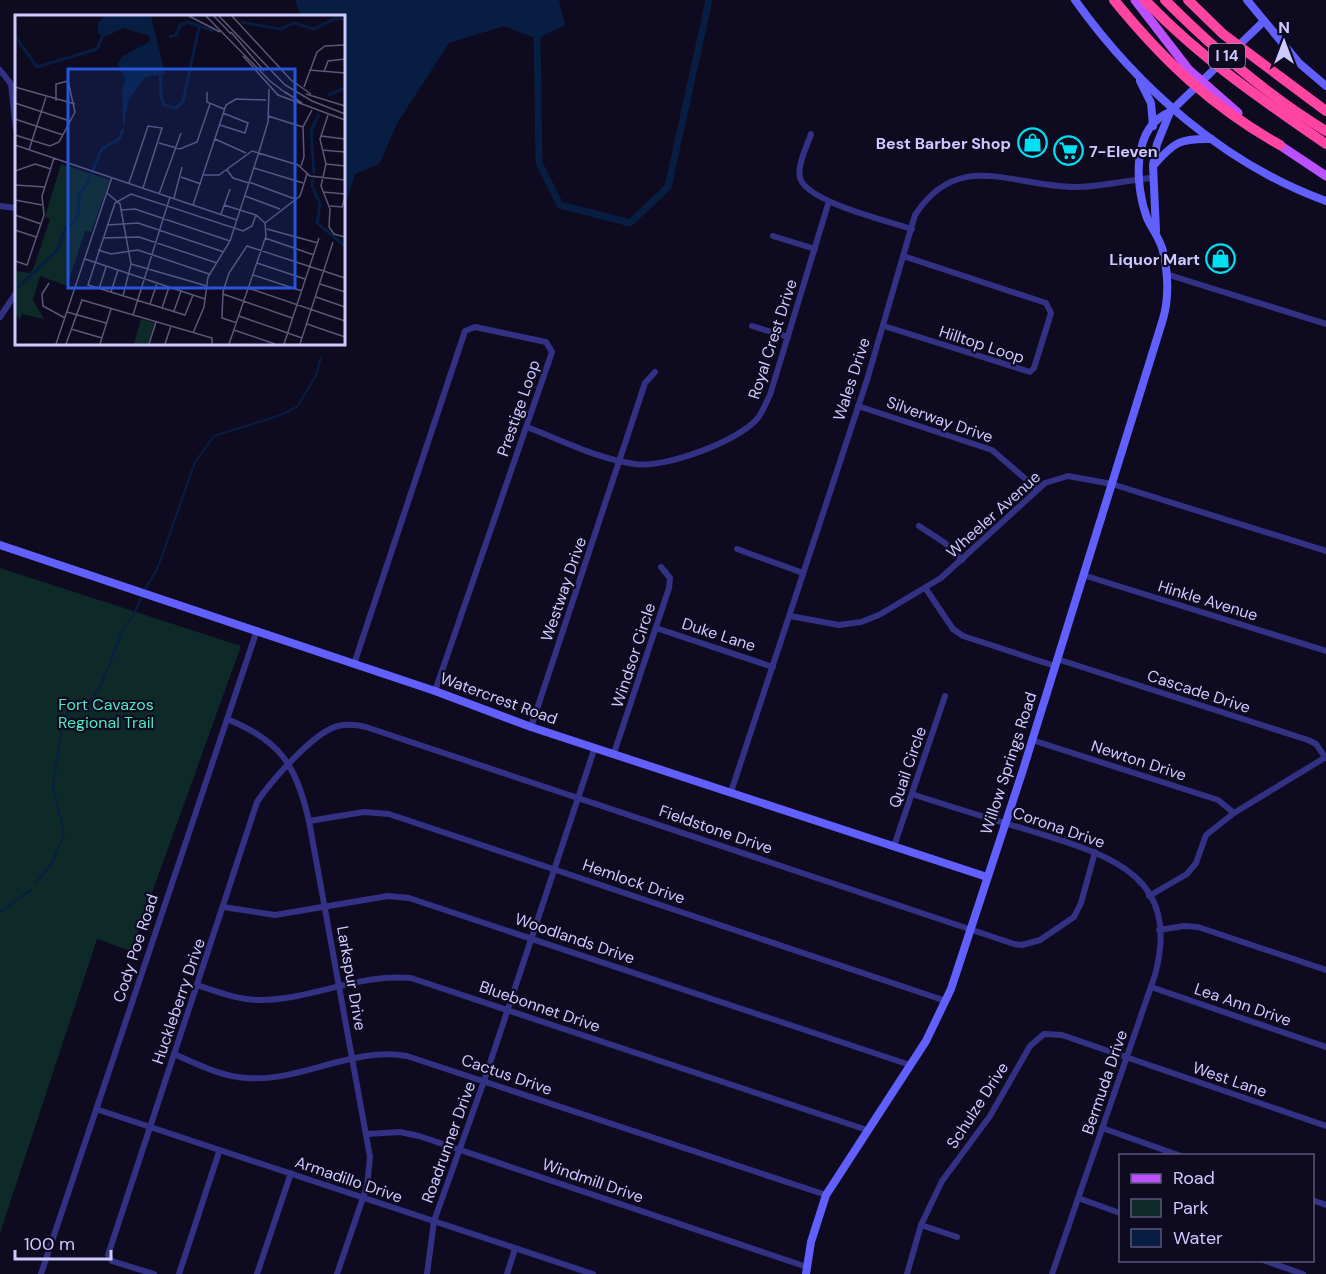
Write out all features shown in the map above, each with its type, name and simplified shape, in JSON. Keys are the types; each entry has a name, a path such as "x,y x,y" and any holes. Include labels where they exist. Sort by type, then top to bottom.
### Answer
{"highway":[{"path":"1114,0 1175,70 1215,103 1280,146"},
{"path":"1145,0 1182,36 1253,94 1326,144"},
{"name":"I 14","path":"1165,0 1266,90 1326,131"},
{"name":"I 14","path":"1188,0 1223,34 1305,96 1326,109"}],"main road":[{"path":"1135,0 1190,70 1222,100 1280,146 1326,176"}],"street":[{"path":"1075,0 1121,61 1172,110 1211,139 1261,170 1326,201"},
{"path":"1247,0 1299,63 1326,86"},
{"path":"1172,110 1264,21"},
{"path":"0,70 11,84 15,120"},
{"path":"1137,75 1151,103 1153,126"},
{"name":"Willow Springs Road","path":"807,1270 818,1214 826,1195 926,1041 946,1001 1032,740 1166,309 1163,250 1148,219 1139,179 1143,141 1158,117 1172,110"},
{"name":"Willow Springs Road","path":"1157,236 1153,165 1157,144 1172,110"},
{"path":"811,134 800,171 801,181 808,190 829,201 912,229"},
{"path":"1153,165 1178,142 1190,138 1211,139"},
{"name":"Wales Drive","path":"731,792 884,326 915,215 931,193 957,179 978,175 1074,187 1152,178"},
{"name":"Royal Crest Drive","path":"527,427 621,460 651,465 675,459 721,441 750,424 757,418 770,395 829,201"},
{"path":"0,206 15,208"},
{"path":"772,236 815,249"},
{"name":"Hilltop Loop","path":"884,326 1030,372 1034,368 1051,313 1046,303 903,256"},
{"path":"1166,274 1326,324"},
{"path":"0,317 15,294"},
{"path":"0,300 8,303"},
{"path":"752,326 788,337"},
{"name":"Prestige Loop","path":"354,664 465,332 475,327 546,342 552,352 435,691"},
{"name":"Westway Drive","path":"531,727 645,383 656,372"},
{"name":"Silverway Drive","path":"858,406 992,450 1037,489"},
{"name":"Wheeler Avenue","path":"790,616 825,624 861,622 926,589 962,560 1037,489 1052,480 1068,476 1112,484 1326,551"},
{"path":"919,526 945,543 962,560"},
{"name":"Watercrest Road","path":"0,545 435,691 531,727 987,877"},
{"path":"737,549 803,573"},
{"name":"Windsor Circle","path":"614,753 656,628 670,578 661,567"},
{"name":"Hinkle Avenue","path":"1083,575 1326,651"},
{"name":"Cascade Drive","path":"926,589 953,629 963,636 1056,662 1308,740 1316,744 1325,757"},
{"name":"Duke Lane","path":"656,628 773,667"},
{"name":"Cody Poe Road","path":"41,1274 257,630"},
{"name":"Quail Circle","path":"894,846 945,696"},
{"name":"Larkspur Drive","path":"226,719 257,733 275,747 289,764 301,785 309,821 367,1134 370,1166 364,1198 337,1274"},
{"name":"Fieldstone Drive","path":"289,764 320,736 334,727 358,725 1014,944 1031,944 1040,940 1074,917 1095,852"},
{"name":"Newton Drive","path":"1032,740 1218,800 1234,813"},
{"name":"Roadrunner Drive","path":"427,1274 434,1221 484,1081 595,747"},
{"path":"1149,896 1187,874 1196,863 1206,835 1234,813 1325,757"},
{"name":"Huckleberry Drive","path":"154,1274 112,1261 108,1255 257,802 273,779 289,764"},
{"name":"Corona Drive","path":"912,794 1095,852 1127,868 1143,885 1149,896"},
{"name":"Hemlock Drive","path":"309,821 364,812 389,814 946,1001"},
{"name":"Woodlands Drive","path":"223,907 275,915 388,896 409,898 910,1065"},
{"name":"Bermuda Drive","path":"1052,1274 1158,965 1159,930 1156,908 1149,896"},
{"path":"1159,930 1184,926 1198,927 1326,970"},
{"name":"Bluebonnet Drive","path":"197,985 224,994 258,1000 381,978 411,978 867,1130"},
{"name":"Lea Ann Drive","path":"1151,987 1326,1047"},
{"name":"Schulze Drive","path":"907,1274 921,1225 942,1181 990,1116 1030,1046 1038,1038 1052,1033 1062,1035 1126,1058"},
{"name":"Cactus Drive","path":"174,1054 222,1073 249,1078 352,1059 401,1055 826,1195"},
{"name":"West Lane","path":"1126,1058 1326,1126"},
{"name":"Armadillo Drive","path":"96,1109 219,1152 291,1173 588,1273"},
{"path":"1102,1128 1178,1154"},
{"name":"Windmill Drive","path":"367,1134 400,1132 460,1150 807,1270"},
{"path":"179,1274 219,1152"},
{"path":"257,1274 291,1173"},
{"path":"1078,1198 1119,1213"},
{"path":"921,1225 957,1237"},
{"path":"507,1274 515,1249"},
{"path":"1269,1262 1303,1274"}],"green space":[{"name":"Fort Cavazos Regional Trail","path":"0,568 241,646 131,951 97,939 0,1233"}],"water":[{"path":"295,0 559,0 565,25 537,39 504,26 449,43 398,122 379,164 355,174 345,207 345,15 301,15"}],"waterway":[{"path":"537,31 539,163 560,205 630,223 668,187 709,0"},
{"path":"144,591 158,567 195,462 214,436 278,416 297,407 316,376 321,357"},
{"path":"36,883 52,863 64,833 53,787 63,720 71,707 84,709 88,707 102,682 124,628 133,616 142,596"},
{"path":"0,912 32,889"}],"place":[{"name":"Best Barber Shop","path":"1032,143"},
{"name":"7-Eleven","path":"1068,151"},
{"name":"Liquor Mart","path":"1221,259"}]}
